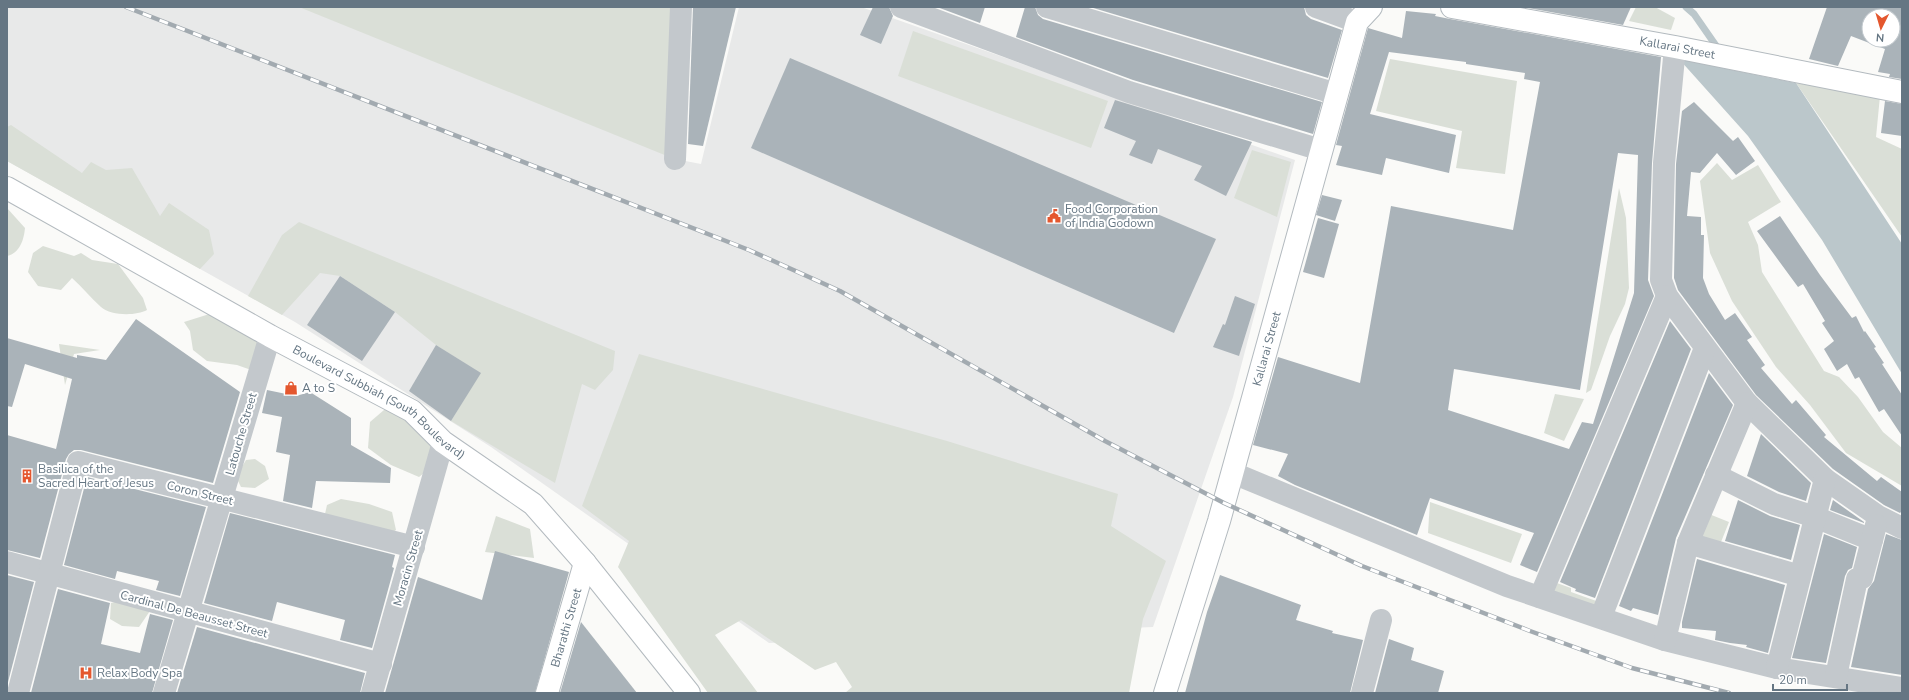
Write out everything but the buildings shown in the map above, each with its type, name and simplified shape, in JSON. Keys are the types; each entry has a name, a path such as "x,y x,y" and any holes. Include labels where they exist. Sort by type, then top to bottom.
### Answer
{"street":[{"path":"675,159 681,7"},
{"path":"901,7 1129,92 1321,150"},
{"path":"1047,7 1337,94"},
{"path":"1316,7 1356,13"},
{"name":"Kallarai Street","path":"1452,7 1678,48 1902,92"},
{"name":"Kallarai Street","path":"1165,693 1233,474 1337,94 1356,13"},
{"path":"1678,48 1664,164 1661,280 1667,296 1747,403 1825,479 1878,516 1902,528"},
{"name":"Boulevard Subbiah (South Boulevard)","path":"7,188 270,336 412,411 443,442 533,504 585,563 689,693"},
{"path":"1540,597 1667,296"},
{"name":"Latouche Street","path":"164,693 270,336"},
{"path":"1601,617 1705,348"},
{"path":"1665,640 1688,543 1747,403"},
{"name":"Moracin Street","path":"372,693 443,442"},
{"name":"Coron Street","path":"18,693 78,462 414,548"},
{"path":"1233,474 1507,586 1665,640 1777,668 1902,687"},
{"path":"1716,475 1774,504 1815,517 1872,540"},
{"path":"1777,668 1825,479"},
{"path":"1836,676 1857,579 1862,578 1878,516"},
{"path":"1688,543 1800,576"},
{"name":"Cardinal De Beausset Street","path":"7,562 188,613 381,664"},
{"name":"Bharathi Street","path":"547,693 585,563"},
{"path":"1362,693 1381,620"}],"shaded area":[{"path":"7,7 678,7 675,159 701,164 739,7 861,7 1295,160 1233,397 1153,627 769,643 491,447 295,322 7,161"},
{"path":"299,7 678,7 672,158"},
{"path":"1636,7 1655,7 1675,18 1671,30 1629,21"},
{"path":"913,31 1108,101 1091,148 898,76"},
{"path":"1390,59 1517,81 1505,174 1456,168 1462,131 1376,111"},
{"path":"1679,59 1796,83 1902,244 1902,374 1822,240 1748,136"},
{"path":"1796,83 1880,96 1876,137 1902,149 1902,237"},
{"path":"11,125 82,173 91,162 106,170 132,168 160,216 169,203 209,230 214,254 200,269 7,161 7,127"},
{"path":"1252,150 1291,162 1277,217 1234,198"},
{"path":"1717,163 1732,180 1758,165 1781,202 1748,222 1758,245 1762,272 1824,371 1839,377 1858,397 1883,432 1902,448 1902,486 1846,453 1810,405 1776,367 1732,301 1710,253 1700,181"},
{"path":"1619,188 1626,218 1629,288 1625,304 1610,336 1591,390 1586,393"},
{"path":"7,208 25,228 24,237 18,249 7,256"},
{"path":"299,222 615,351 613,370 595,390 582,384 555,483 451,421 480,373 436,345 395,312 340,276 320,273 282,315 248,296 282,235"},
{"path":"43,246 74,256 81,253 92,260 118,264 143,298 147,310 137,313 124,314 105,310 97,304 72,278 61,290 38,286 28,272 33,253"},
{"path":"219,311 264,330 254,371 237,365 207,361 193,350 190,331 184,322"},
{"path":"59,344 100,350 74,354 65,385"},
{"path":"639,354 947,441 1118,494 1111,526 1166,561 1143,619 1129,693 845,693 852,687 836,662 815,670 741,620 715,635 758,693 708,693 618,567 629,541 582,506"},
{"path":"1555,394 1584,399 1564,441 1544,433"},
{"path":"384,410 412,411 442,439 434,465 419,477 391,465 368,448 370,422"},
{"path":"255,459 265,466 269,479 255,488 241,487 236,477 246,460"},
{"path":"341,499 369,504 392,512 396,530 386,536 325,514 327,505"},
{"path":"1430,502 1522,534 1511,563 1428,533"},
{"path":"1704,512 1729,522 1719,547 1692,540"},
{"path":"496,516 530,529 534,558 485,552"},
{"path":"1551,581 1571,588 1571,592 1602,603 1598,614 1545,596"},
{"path":"122,600 152,608 139,627 122,626 110,619 111,603"}],"waterway":[{"path":"1686,7 1694,14 1719,50"}],"railway":[{"path":"126,7 749,250 840,291 1105,441 1224,503 1362,566 1530,631 1632,668 1729,693"}],"place":[{"name":"Food Corporation of India Godown","path":"1054,216"},
{"name":"A to S","path":"291,388"},
{"name":"Basilica of the Sacred Heart of Jesus","path":"27,476"},
{"name":"Relax Body Spa","path":"86,673"}]}
